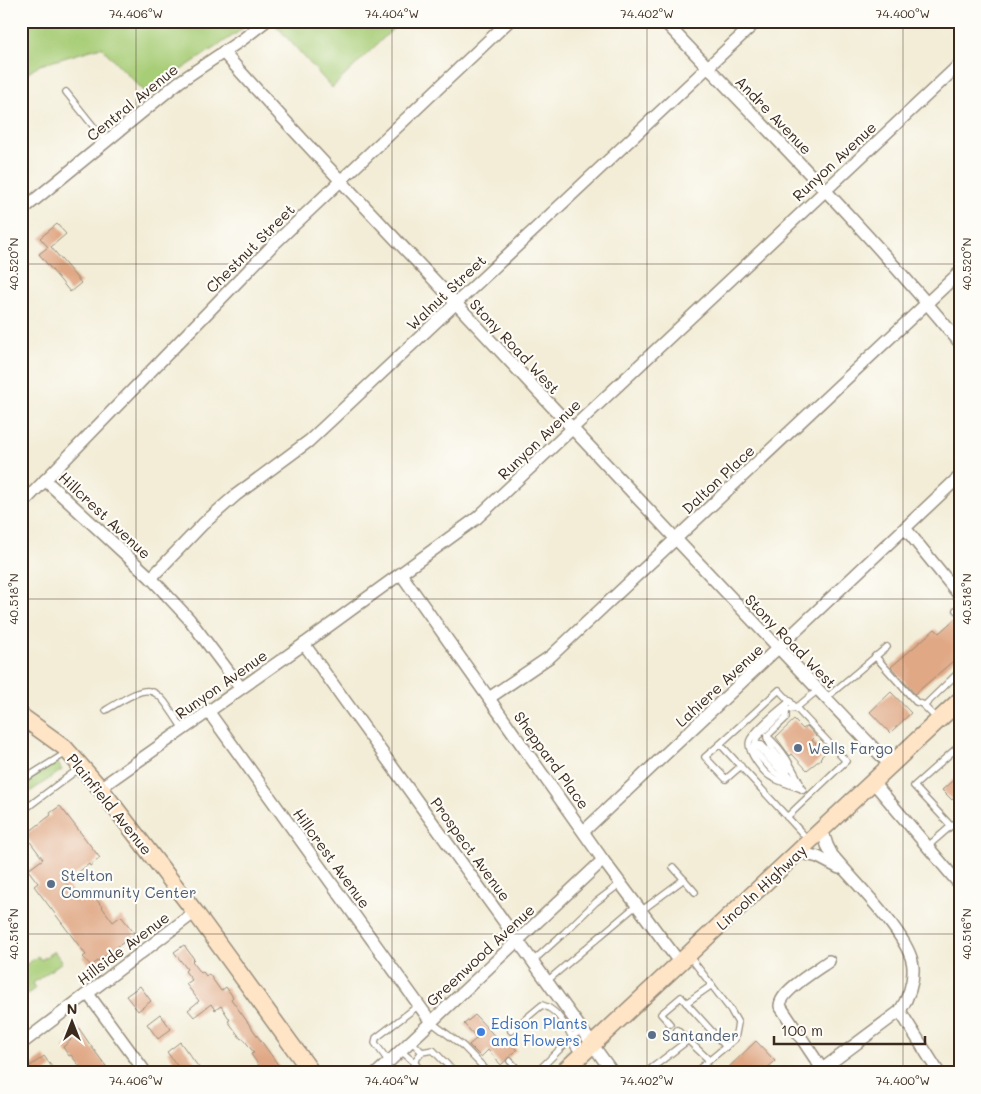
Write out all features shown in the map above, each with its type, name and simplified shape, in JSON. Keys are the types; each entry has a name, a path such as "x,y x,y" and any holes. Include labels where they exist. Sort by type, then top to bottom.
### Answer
{"main road":[{"name":"Lincoln Highway","path":"562,1073 872,782 948,717 960,700"},
{"name":"Plainfield Avenue","path":"21,716 68,751 100,788 195,912 312,1073"}],"street":[{"name":"Central Avenue","path":"21,211 179,82 244,39 266,21"},
{"name":"Chestnut Street","path":"21,505 273,245 509,21"},
{"name":"Andre Avenue","path":"664,21 825,190 927,302 960,343"},
{"name":"Walnut Street","path":"151,578 203,524 236,495 309,441 756,21"},
{"name":"Stony Road West","path":"223,52 339,181 890,766"},
{"name":"Runyon Avenue","path":"100,788 304,644 477,518 960,64"},
{"name":"Dalton Place","path":"488,698 551,656 960,272"},
{"name":"Lahiere Avenue","path":"584,831 960,476"},
{"name":"Hillcrest Avenue","path":"45,480 151,578 189,619 240,688"},
{"path":"905,528 960,596"},
{"name":"Sheppard Place","path":"401,574 639,908 684,959"},
{"name":"Prospect Avenue","path":"304,644 547,981 556,1004 582,1029 613,1073"},
{"name":"Hillcrest Avenue","path":"208,711 431,1022"},
{"path":"872,782 960,886"},
{"path":"822,830 832,855 897,930 909,950 914,967 908,999 900,1011 820,1071 780,1006 780,1001 786,993 829,961"},
{"path":"803,847 846,873"},
{"name":"Greenwood Avenue","path":"378,1073 604,860"},
{"name":"Hillside Avenue","path":"21,1044 195,912"},
{"path":"88,994 146,1073"},
{"path":"900,1011 939,1073"}],"lane":[{"path":"66,92 106,142"},
{"path":"809,796 755,744 758,737 786,710 796,708 822,694 887,646"},
{"path":"875,656 916,702 948,717"},
{"path":"924,706 960,671"},
{"path":"106,710 134,693 150,690 161,696 183,729"},
{"path":"741,766 726,779 706,757 779,690 846,761 786,817"},
{"path":"790,701 764,724 750,740 749,749 770,777 803,790"},
{"path":"786,710 786,718 767,736 788,759 803,790"},
{"path":"720,744 786,817 803,847"},
{"path":"951,826 914,786 960,745"},
{"path":"21,781 68,751"},
{"path":"21,812 82,766"},
{"path":"927,847 951,826 960,822"},
{"path":"673,867 695,892"},
{"path":"547,981 639,908 684,879"},
{"path":"532,961 564,934 596,902 621,883"},
{"path":"684,959 712,985 738,1023 735,1039 694,1073"},
{"path":"686,1003 712,985"},
{"path":"670,1024 661,1014 680,997 726,1046"},
{"path":"511,1032 542,1005 556,1004 572,1037 573,1044 580,1055"},
{"path":"389,1062 375,1043 376,1038 419,1005"},
{"path":"431,1022 463,1046 489,1073"},
{"path":"536,1073 582,1029"},
{"path":"677,1030 709,1060"},
{"path":"411,1041 422,1052"},
{"path":"650,1073 648,1071 687,1041"},
{"path":"414,1062 422,1052 433,1050 455,1073"},
{"path":"401,1051 423,1073"},
{"path":"510,1061 522,1073"},
{"path":"542,1067 548,1073"}],"green space":[{"path":"21,21 251,21 237,33 146,93 101,47 40,65 21,78"},
{"path":"272,21 401,21 332,88"},
{"path":"57,762 62,770 21,798 21,786"},
{"path":"54,951 62,962 33,983 36,988 24,996 21,993 21,968 38,956 41,960"}],"building":[{"path":"57,224 66,234 51,247 81,283 70,292 39,254 48,247 40,238"},
{"path":"957,617 960,619 960,655 915,694 891,667 935,629 939,633"},
{"path":"891,692 911,713 890,733 870,712"},
{"name":"Wells Fargo","path":"794,720 803,729 807,726 816,736 812,740 825,753 821,759 807,770 792,754 790,756 776,737"},
{"path":"960,774 960,804 954,798 952,800 942,790"},
{"name":"Stelton Community Center","path":"60,806 100,858 65,882 79,901 91,892 113,922 121,916 135,934 91,966 83,957 86,955 34,886 38,883 28,870 43,859 25,835"},
{"path":"184,945 201,973 203,972 206,976 209,974 221,991 226,987 233,997 231,999 284,1073 264,1073 251,1054 254,1053 228,1021 230,1020 221,1006 215,1010 211,1004 194,1017 188,1010 199,1001 186,984 192,980 185,971 187,969 174,952"},
{"path":"140,986 151,1001 138,1011 126,996"},
{"path":"160,1014 171,1029 158,1039 147,1024"},
{"path":"475,1015 504,1046 509,1042 517,1050 501,1065 488,1050 481,1057 469,1045 477,1038 464,1024"},
{"path":"78,1027 111,1073 85,1073 71,1055 69,1056 63,1047 71,1040 67,1035"},
{"path":"756,1041 775,1061 762,1073 723,1073"},
{"path":"180,1042 203,1073 183,1073 178,1067 167,1052"},
{"path":"44,1056 52,1067 44,1073 21,1073"}],"place":[{"name":"Wells Fargo","path":"798,748"},
{"name":"Stelton Community Center","path":"51,884"},
{"name":"Edison Plants and Flowers","path":"481,1032"},
{"name":"Santander","path":"652,1035"}]}
